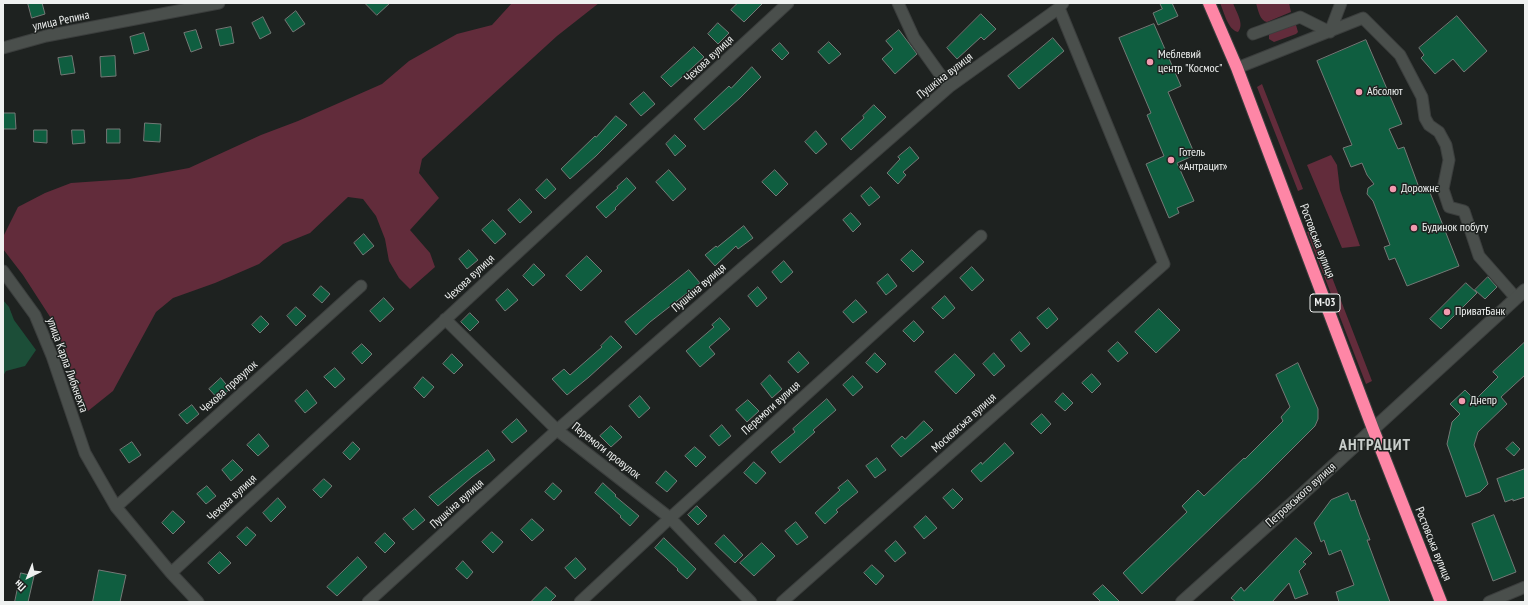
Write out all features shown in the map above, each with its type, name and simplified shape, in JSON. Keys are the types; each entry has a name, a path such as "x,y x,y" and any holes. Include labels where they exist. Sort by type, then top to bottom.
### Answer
{"highway":[{"name":"Ростовська вулиця","path":"1209,3 1236,68 1373,429 1441,602"}],"main road":[{"name":"Петровського вулиця","path":"1182,602 1521,294"}],"street":[{"name":"улица Репина","path":"3,48 46,36 219,3"},
{"name":"Чехова вулиця","path":"170,573 788,3"},
{"path":"898,3 914,38 949,87"},
{"path":"1330,32 1341,3"},
{"name":"Пушкіна вулиця","path":"368,602 557,430 949,87 1061,5"},
{"name":"Московська вулиця","path":"783,602 1164,264 1061,5"},
{"path":"1253,34 1300,17 1330,32"},
{"path":"1236,68 1363,18 1400,54 1422,97 1424,118 1429,125 1439,132 1446,145 1449,160 1443,189 1450,207 1464,211 1479,256 1521,294"},
{"name":"Перемоги вулиця","path":"580,602 670,518 981,236"},
{"name":"улица Карла Либкнехта","path":"3,271 35,316 52,356 84,453 116,507 170,573 198,602"},
{"name":"Чехова провулок","path":"116,507 361,286"},
{"name":"Перемоги провулок","path":"445,319 557,430 670,518 751,602"},
{"path":"1489,602 1525,587"}],"shaded area":[{"path":"512,3 599,3 557,36 422,159 419,173 439,198 410,230 430,253 435,267 410,289 399,278 389,261 385,239 376,216 363,199 348,197 310,233 283,244 259,264 215,283 173,298 156,312 113,391 88,411 79,395 56,326 23,275 3,249 3,237 18,207 45,193 71,183 129,179 189,168 261,135 298,121 382,84 409,61 457,34 492,25"},
{"path":"1220,3 1233,3 1241,25 1238,32 1235,31 1229,24"},
{"path":"1256,3 1289,3 1291,12 1267,22 1261,17"},
{"path":"1296,25 1298,32 1296,34 1274,42 1269,39 1269,35 1271,33"},
{"path":"1262,84 1303,189 1298,191 1257,87"},
{"path":"1331,155 1337,165 1340,190 1360,246 1342,248 1307,165"},
{"path":"1313,228 1372,381 1366,384 1307,232"},
{"path":"3,300 9,307 14,320 36,350 25,366 6,371 3,376"}],"building":[{"path":"28,3 42,3 45,14 32,18"},
{"path":"365,3 390,3 377,15"},
{"path":"738,3 763,3 744,22 731,10"},
{"path":"1160,3 1172,3 1178,16 1158,25 1153,13 1162,9"},
{"path":"296,11 305,24 293,32 285,20"},
{"path":"981,14 996,29 984,40 981,37 957,59 947,48"},
{"path":"1457,16 1487,51 1464,72 1453,59 1435,74 1421,58 1424,55 1419,48"},
{"path":"263,17 271,33 260,39 252,23"},
{"path":"718,23 729,33 718,44 708,34"},
{"path":"1154,24 1181,86 1168,92 1195,155 1177,163 1194,201 1177,208 1179,213 1169,218 1146,164 1164,156 1147,115 1151,113 1119,38"},
{"path":"231,27 234,43 220,46 216,30"},
{"path":"196,30 202,48 191,52 184,33"},
{"path":"899,30 917,54 895,74 882,59 893,49 886,41"},
{"path":"144,33 149,50 134,54 130,37"},
{"path":"1053,38 1064,51 1019,89 1008,76"},
{"path":"1366,40 1402,124 1389,129 1398,149 1404,147 1421,193 1429,190 1459,266 1407,286 1395,258 1389,260 1384,247 1390,245 1373,201 1367,194 1368,188 1374,184 1367,175 1362,163 1351,167 1343,148 1352,145 1317,61"},
{"path":"829,42 841,54 829,64 818,52"},
{"path":"780,43 789,53 782,60 772,50"},
{"path":"694,47 704,57 671,87 661,77"},
{"path":"72,56 75,73 61,75 58,58"},
{"path":"115,56 116,76 101,77 100,57"},
{"path":"752,67 761,77 704,130 694,119 729,86 731,88"},
{"path":"644,92 655,104 641,116 630,104"},
{"path":"874,105 886,117 851,150 841,139 864,118 863,116"},
{"path":"3,113 15,113 16,129 3,129"},
{"path":"616,116 627,125 570,179 561,169 595,136 596,137"},
{"path":"145,123 161,124 160,142 144,141"},
{"path":"107,129 120,129 120,143 107,143"},
{"path":"34,130 47,130 47,143 34,142"},
{"path":"72,130 84,130 85,143 73,144"},
{"path":"816,131 827,144 816,154 805,142"},
{"path":"675,135 686,146 675,156 666,144"},
{"path":"910,147 919,158 903,172 906,175 898,184 887,173 900,159 898,157"},
{"path":"669,170 686,189 673,201 656,182"},
{"path":"775,170 788,184 776,196 762,182"},
{"path":"627,178 636,188 606,218 596,207"},
{"path":"547,179 556,189 545,199 536,190"},
{"path":"871,187 880,197 869,206 861,196"},
{"path":"520,199 532,212 520,223 508,210"},
{"path":"851,213 861,224 853,232 843,220"},
{"path":"493,220 506,234 495,244 482,230"},
{"path":"744,226 753,238 738,249 736,246 715,266 705,255"},
{"path":"364,234 374,246 363,255 354,243"},
{"path":"469,250 478,260 467,269 459,259"},
{"path":"912,250 924,262 913,272 901,260"},
{"path":"587,256 602,271 581,291 566,276"},
{"path":"784,261 793,272 781,283 772,272"},
{"path":"534,264 545,275 533,286 523,276"},
{"path":"972,267 984,280 972,291 960,278"},
{"path":"689,270 700,283 650,322 636,335 625,322"},
{"path":"888,274 897,286 886,295 877,283"},
{"path":"1488,277 1497,287 1485,299 1475,290"},
{"name":"ПриватБанк","path":"1466,283 1477,293 1441,329 1430,319"},
{"path":"321,286 330,294 322,303 313,295"},
{"path":"758,287 767,298 757,307 748,296"},
{"path":"508,289 518,300 505,311 496,300"},
{"path":"945,296 955,308 943,319 932,308"},
{"path":"384,298 394,309 380,322 370,311"},
{"path":"856,300 867,312 853,323 843,312"},
{"path":"296,307 306,316 296,326 287,316"},
{"path":"1049,308 1058,319 1047,329 1037,318"},
{"path":"1159,309 1180,330 1156,353 1135,332"},
{"path":"470,313 479,322 470,331 461,322"},
{"path":"261,316 269,324 260,333 252,325"},
{"path":"720,318 730,329 709,347 715,354 700,367 686,351 714,327 712,325"},
{"path":"914,321 924,332 914,342 903,331"},
{"path":"1020,332 1030,344 1021,352 1011,340"},
{"path":"611,336 622,347 567,395 552,379 564,369 570,375 602,347 601,346"},
{"path":"1118,342 1128,353 1118,362 1108,351"},
{"path":"1525,342 1525,375 1501,397 1507,404 1478,432 1474,445 1488,484 1480,492 1466,497 1447,444 1452,422 1460,414 1450,404 1465,390 1475,400 1498,377 1493,372"},
{"path":"362,344 372,354 362,364 352,353"},
{"path":"799,352 809,363 798,373 788,362"},
{"path":"875,353 886,364 877,373 866,363"},
{"path":"994,353 1005,366 994,376 983,364"},
{"path":"452,354 463,365 454,374 443,364"},
{"path":"955,354 975,375 956,394 935,372"},
{"path":"1298,363 1318,409 1318,419 1315,426 1142,594 1123,573 1187,512 1182,506 1198,490 1204,496 1244,458 1245,459 1283,421 1281,417 1290,407 1276,375"},
{"path":"335,368 345,379 335,388 324,377"},
{"path":"1092,374 1101,384 1092,393 1082,383"},
{"path":"770,375 782,389 772,398 761,384"},
{"path":"853,376 863,387 853,396 843,385"},
{"path":"423,377 434,387 424,398 414,388"},
{"path":"221,378 230,389 219,400 209,389"},
{"path":"307,390 317,403 305,413 295,401"},
{"path":"1063,393 1073,403 1065,411 1055,402"},
{"path":"640,396 650,408 639,418 629,406"},
{"path":"827,399 836,410 813,430 815,432 780,463 771,452 795,432 793,429"},
{"path":"748,400 759,411 747,422 736,410"},
{"path":"192,405 199,414 187,424 179,415"},
{"path":"1042,414 1051,424 1041,434 1031,424"},
{"path":"517,419 527,431 512,443 502,432"},
{"path":"924,421 933,430 901,457 891,446 902,436 905,439"},
{"path":"722,425 731,436 719,446 710,436"},
{"path":"611,426 622,437 611,447 600,436"},
{"path":"259,434 269,446 258,456 247,445"},
{"path":"132,442 141,455 129,463 120,450"},
{"path":"353,442 360,449 350,460 343,453"},
{"path":"1513,442 1520,449 1514,456 1506,449"},
{"path":"1005,443 1014,453 981,482 971,471 981,462 982,464"},
{"path":"695,447 706,457 696,467 685,456"},
{"path":"488,450 495,460 472,477 438,506 429,497"},
{"path":"877,458 886,470 875,478 866,466"},
{"path":"233,460 243,470 231,481 222,470"},
{"path":"754,462 766,473 756,484 744,473"},
{"path":"1525,469 1525,497 1505,502 1497,479"},
{"path":"666,471 677,481 667,492 656,483"},
{"path":"324,479 332,486 321,498 313,490"},
{"path":"848,480 858,492 836,510 838,512 825,524 815,513 840,490 838,488"},
{"path":"553,483 562,491 554,500 545,492"},
{"path":"603,483 616,495 615,496 639,516 630,526 595,493"},
{"path":"207,486 216,496 206,504 197,494"},
{"path":"953,489 963,499 953,509 943,498"},
{"path":"1348,493 1351,501 1355,500 1370,540 1367,540 1390,602 1339,602 1336,592 1354,585 1341,550 1329,555 1324,540 1321,542 1314,523 1331,500"},
{"path":"278,498 286,507 271,522 263,513"},
{"path":"697,506 707,516 698,525 688,515"},
{"path":"415,509 425,520 413,530 403,519"},
{"path":"173,511 185,522 173,534 162,523"},
{"path":"1494,515 1516,572 1493,581 1472,524"},
{"path":"926,516 937,528 924,539 914,527"},
{"path":"532,519 544,530 532,541 521,530"},
{"path":"796,522 808,537 797,545 785,531"},
{"path":"247,527 256,535 246,546 237,537"},
{"path":"492,532 503,542 493,553 482,542"},
{"path":"385,533 395,543 385,553 375,543"},
{"path":"724,535 743,555 735,563 715,544"},
{"path":"664,538 696,569 687,579 655,548"},
{"path":"1296,538 1312,553 1303,562 1306,564 1299,571 1308,594 1295,599 1289,583 1272,602 1236,602 1231,598 1241,587 1244,591"},
{"path":"896,541 906,553 895,562 885,551"},
{"path":"762,543 775,556 754,576 740,563"},
{"path":"220,552 231,563 219,574 208,563"},
{"path":"358,557 367,567 337,596 327,587"},
{"path":"576,558 586,569 575,579 565,568"},
{"path":"463,561 473,572 467,579 456,569"},
{"path":"872,565 884,576 876,585 864,573"},
{"path":"99,570 126,575 120,602 93,602"},
{"path":"21,573 34,576 28,602 15,602"},
{"path":"1103,585 1120,602 1101,602 1093,594"},
{"path":"546,587 556,596 550,602 531,602"}],"place":[{"name":"Меблевий центр \"Космос\"","path":"1150,62"},
{"name":"Абсолют","path":"1359,92"},
{"name":"Готель «Антрацит»","path":"1171,160"},
{"name":"Дорожнє","path":"1393,189"},
{"name":"Будинок побуту","path":"1414,228"},
{"name":"ПриватБанк","path":"1447,312"},
{"name":"Днепр","path":"1462,401"}],"district":[{"name":"АНТРАЦИТ","path":"1375,445"}]}
